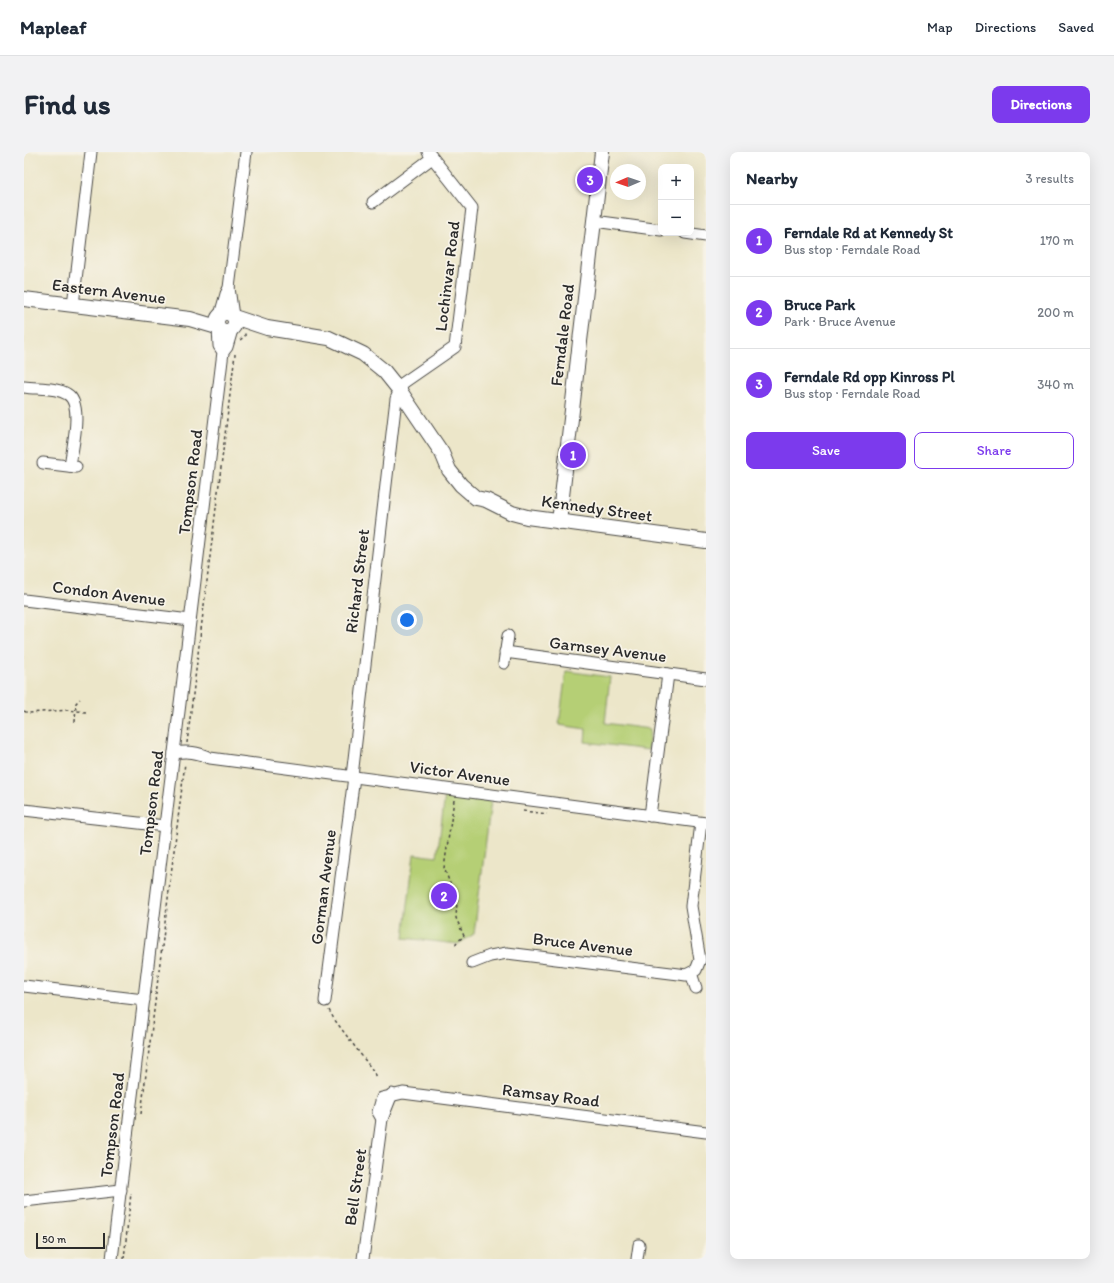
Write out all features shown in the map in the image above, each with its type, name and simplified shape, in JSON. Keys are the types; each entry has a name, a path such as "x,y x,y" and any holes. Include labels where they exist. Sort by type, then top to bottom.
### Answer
{"street":[{"path":"73,305 91,152"},
{"name":"Tompson Road","path":"112,1259 126,1189 144,1000 223,352 227,347 229,325 229,288 246,152"},
{"name":"Ferndale Road","path":"559,522 602,152"},
{"path":"374,202 430,155"},
{"name":"Lochinvar Road","path":"400,391 403,383 456,347 472,208 430,155"},
{"path":"594,221 658,230"},
{"path":"694,234 706,236"},
{"name":"Eastern Avenue","path":"24,299 190,319 197,316 229,325"},
{"name":"Kennedy Street","path":"229,325 266,328 320,336 347,345 363,354 377,365 400,391 442,453 453,462 486,500 512,513 559,522 706,541"},
{"path":"24,387 63,392 73,399 76,409 73,466 42,463"},
{"name":"Richard Street","path":"353,776 396,399 400,391"},
{"name":"Condon Avenue","path":"24,600 190,620"},
{"name":"Garnsey Avenue","path":"508,636 505,658 706,679"},
{"path":"650,816 668,674"},
{"name":"Victor Avenue","path":"174,753 186,755 198,760 210,758 704,823"},
{"name":"Gorman Avenue","path":"325,1001 353,776"},
{"path":"24,810 165,826"},
{"path":"696,988 691,973 696,970 700,960 691,906 704,823"},
{"name":"Bruce Avenue","path":"472,963 490,956 507,953 680,974 691,973"},
{"path":"24,986 144,1000"},
{"name":"Ramsay Road","path":"392,1094 409,1093 706,1132"},
{"name":"Bell Street","path":"363,1259 382,1119 392,1094"},
{"path":"24,1201 126,1189"},
{"path":"637,1259 639,1245"}],"path":[{"path":"140,1119 236,350"},
{"path":"75,722 76,701 80,699"},
{"path":"24,711 44,713 75,711 86,712"},
{"path":"456,790 444,868 457,902 456,918 464,936 456,942 456,946"},
{"path":"523,811 547,814"},
{"path":"325,1001 334,1019 374,1072 376,1079"},
{"path":"124,1259 126,1189"}],"green space":[{"path":"566,671 610,677 605,723 650,729 648,750 585,742 586,729 559,725"},
{"path":"445,795 491,801 474,934 458,944 404,938 414,854 437,857"}],"place":[{"name":"Ferndale Rd opp Kinross Pl","path":"590,180"},
{"name":"Ferndale Rd at Kennedy St","path":"573,455"},
{"name":"Bruce Park","path":"444,896"}]}
